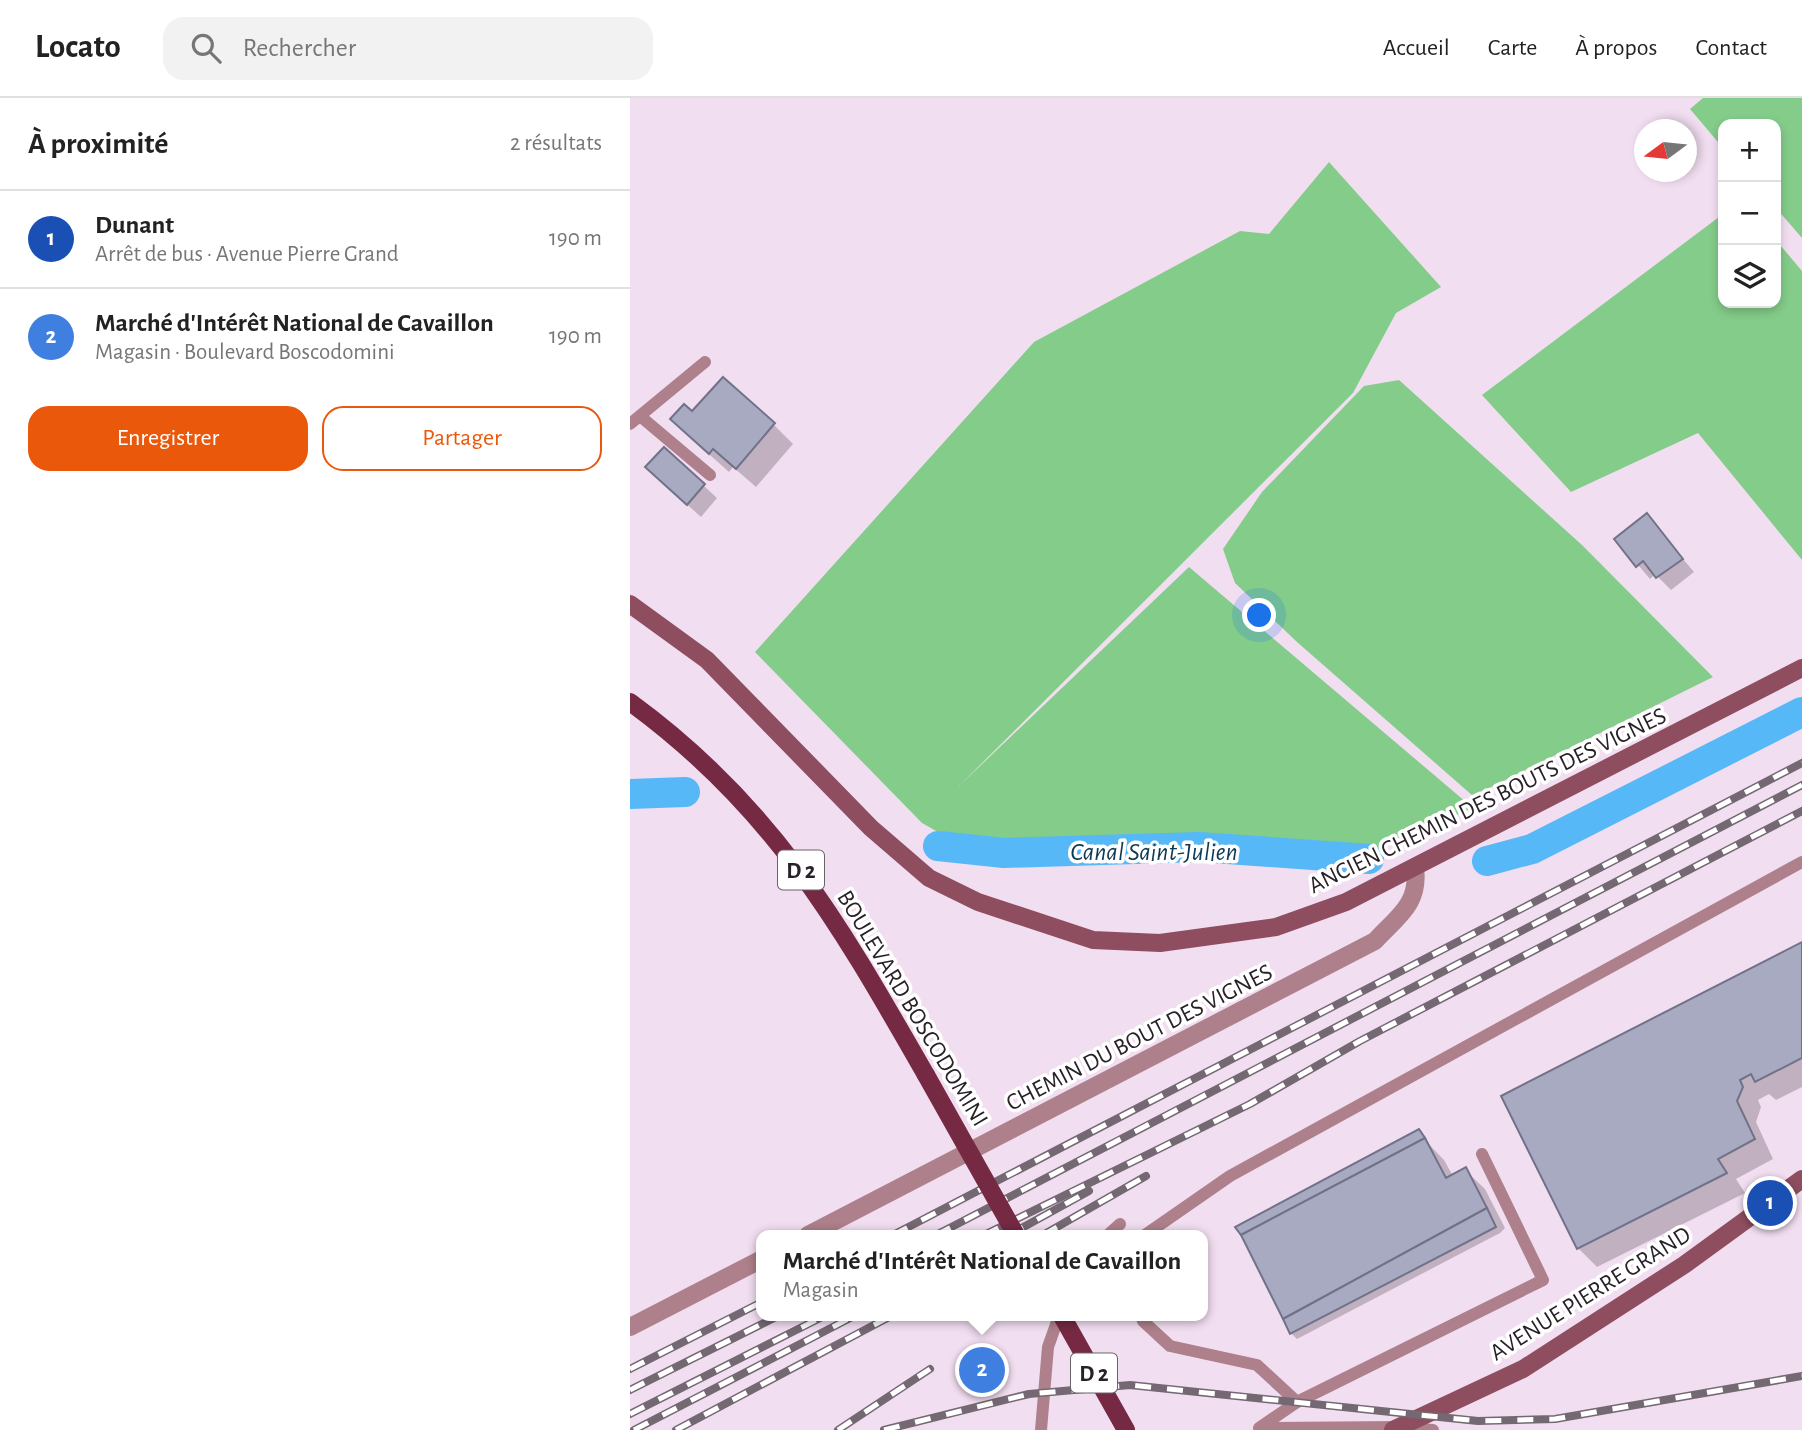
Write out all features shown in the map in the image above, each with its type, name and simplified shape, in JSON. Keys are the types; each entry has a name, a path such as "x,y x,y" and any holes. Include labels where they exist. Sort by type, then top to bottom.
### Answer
{"main road":[{"name":"BOULEVARD BOSCODOMINI","path":"630,702 700,757 762,821 791,857 849,940 1013,1230"},
{"name":"D 2","path":"1063,1321 1126,1430"}],"street":[{"name":"ANCIEN CHEMIN DES BOUTS DES VIGNES","path":"630,604 707,660 828,787 929,878 978,902 1093,940 1160,943 1230,935 1276,927 1346,902 1802,668"},
{"name":"CHEMIN DU BOUT DES VIGNES","path":"818,1230 1375,941 1412,902 1417,885 1415,868"},
{"name":"AVENUE PIERRE GRAND","path":"1396,1428 1523,1369 1684,1265 1802,1179"},
{"path":"630,1327 756,1262"}],"lane":[{"path":"630,425 705,362"},
{"path":"640,416 710,475"},
{"path":"1152,1230 1230,1177 1802,862"},
{"path":"1258,1429 1297,1402 1543,1280 1482,1154"},
{"path":"1113,1230 1120,1224"},
{"path":"1041,1430 1048,1346 1058,1321"},
{"path":"1143,1321 1170,1346 1257,1365 1297,1402"},
{"path":"1258,1429 1433,1430"}],"green space":[{"path":"1703,98 1802,98 1802,238 1781,214 1781,119 1718,119 1718,142 1690,109"},
{"path":"1329,162 1441,287 1396,313 1353,393 959,786 1189,567 1473,808 1380,848 1336,844 1014,842 945,836 922,823 755,652 1034,342 1240,231 1269,234"},
{"path":"1718,218 1718,308 1781,308 1781,246 1802,271 1802,560 1698,433 1571,492 1482,395"},
{"path":"1399,380 1582,545 1713,677 1473,796 1297,642 1235,583 1223,549 1262,492 1364,386"}],"building":[{"path":"723,377 775,423 736,469 713,449 709,454 670,419 684,404 692,411"},
{"path":"664,447 705,484 687,505 645,467"},
{"path":"1647,513 1683,559 1656,578 1643,561 1636,567 1614,539"},
{"path":"1802,942 1802,1058 1755,1082 1751,1074 1740,1080 1743,1087 1737,1101 1755,1139 1718,1159 1727,1173 1577,1249 1501,1096"},
{"path":"1419,1129 1425,1138 1241,1235 1235,1227"},
{"path":"1425,1138 1446,1178 1466,1167 1487,1208 1283,1319 1241,1235"},
{"path":"1487,1208 1496,1227 1290,1334 1283,1319"}],"waterway":[{"name":"Canal Saint-Julien","path":"1487,861 1532,849 1802,712"},
{"name":"Canal Saint-Julien","path":"630,794 685,792"},
{"name":"Canal Saint-Julien","path":"938,846 1004,853 1199,847 1369,859"}],"railway":[{"path":"903,1230 1802,763"},
{"path":"946,1230 1802,785"},
{"path":"994,1230 1250,1104 1360,1041 1802,811"},
{"path":"1052,1230 1146,1176"},
{"path":"1018,1230 1089,1191"},
{"path":"630,1369 756,1305"},
{"path":"630,1390 768,1321"},
{"path":"630,1414 814,1321"},
{"path":"634,1430 844,1321"},
{"path":"676,1430 882,1321"},
{"path":"838,1430 930,1369"},
{"path":"884,1430 1029,1394 1130,1385 1478,1421 1555,1419 1802,1376"}],"place":[{"name":"Dunant","path":"1770,1203"},
{"name":"Marché d'Intérêt National de Cavaillon","path":"982,1370"}]}
